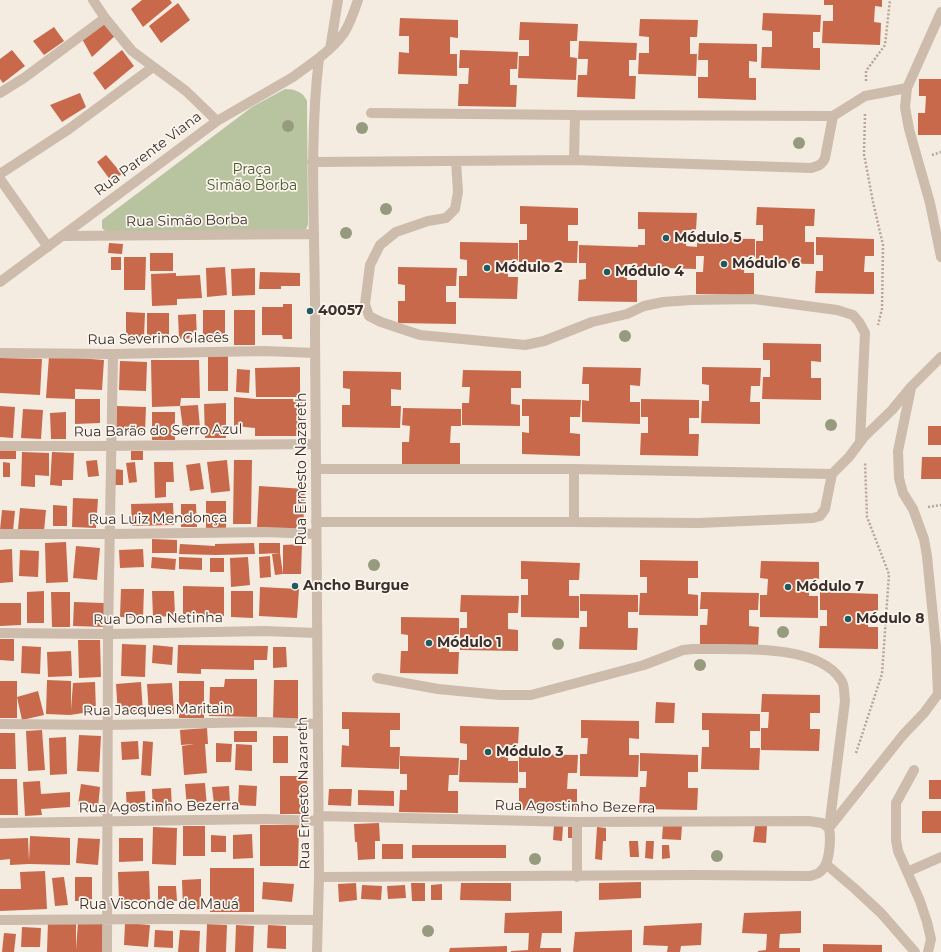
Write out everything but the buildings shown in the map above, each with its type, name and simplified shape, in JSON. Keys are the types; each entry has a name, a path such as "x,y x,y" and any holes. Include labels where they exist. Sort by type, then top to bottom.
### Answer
{"street":[{"path":"93,0 105,18 132,51 186,91 216,121"},
{"path":"330,49 338,0"},
{"path":"319,58 342,38 348,27 358,0"},
{"path":"941,12 907,88 905,107 909,129 925,183 941,257"},
{"path":"0,93 24,78 105,18"},
{"name":"Rua Parente Viana","path":"0,282 216,121 293,77 319,58"},
{"name":"Rua Ernesto Nazareth","path":"317,952 319,877 314,234 312,162 315,93 319,58"},
{"path":"0,174 69,129 153,67"},
{"path":"371,113 833,116 865,96 907,88"},
{"path":"574,160 575,115"},
{"path":"312,162 574,160 811,168 819,166 823,163 833,116"},
{"path":"456,161 458,192 455,209 446,218 428,221 396,232 380,245 370,265 365,304 369,316 420,335 525,345 544,341 592,322 627,314 644,306 663,302 754,299 837,310 853,315 865,333 860,442"},
{"path":"0,180 48,247"},
{"name":"Rua Simão Borba","path":"62,236 314,234"},
{"name":"Rua Severino Glacês","path":"0,353 113,354 264,351 315,353"},
{"path":"108,952 108,634 113,354"},
{"path":"316,522 699,523 813,518 820,516 825,509 832,474 849,457 860,442 892,410 911,386 941,357"},
{"path":"829,828 903,735 940,694 938,646 924,539 913,509 903,493 899,478 898,451 911,386"},
{"name":"Rua Barão do Serro Azul","path":"0,446 316,444"},
{"path":"316,469 574,469 832,474"},
{"path":"574,469 574,522"},
{"name":"Rua Luiz Mendonça","path":"0,534 266,532 316,534"},
{"name":"Rua Dona Netinha","path":"0,633 108,634 264,631 316,633"},
{"path":"319,877 810,876 820,872 827,865 831,836 829,828 845,701 842,681 829,667 807,656 762,650 683,650 644,665 531,695 438,689 377,678"},
{"name":"Rua Jacques Maritain","path":"0,724 109,725 262,722 317,724"},
{"path":"914,770 896,803 896,840 898,851 920,901 927,922 931,939 928,952"},
{"name":"Rua Agostinho Bezerra","path":"0,823 265,819 577,822 809,821 822,823 829,828"},
{"path":"577,822 577,876"},
{"path":"907,872 941,857"},
{"path":"827,865 881,913 915,952"},
{"name":"Rua Visconde de Mauá","path":"0,920 317,920"}],"green space":[{"name":"Praça Simão Borba","path":"285,89 298,92 303,95 307,101 308,225 305,231 106,232 102,228 102,220 252,107"}],"place":[{"name":"Módulo 5","path":"666,238"},
{"name":"Módulo 6","path":"724,264"},
{"name":"Módulo 2","path":"487,268"},
{"name":"Módulo 4","path":"607,272"},
{"name":"40057","path":"310,311"},
{"name":"Ancho Burgue","path":"295,586"},
{"name":"Módulo 7","path":"788,587"},
{"name":"Módulo 8","path":"848,619"},
{"name":"Módulo 1","path":"429,643"},
{"name":"Módulo 3","path":"488,752"}]}
